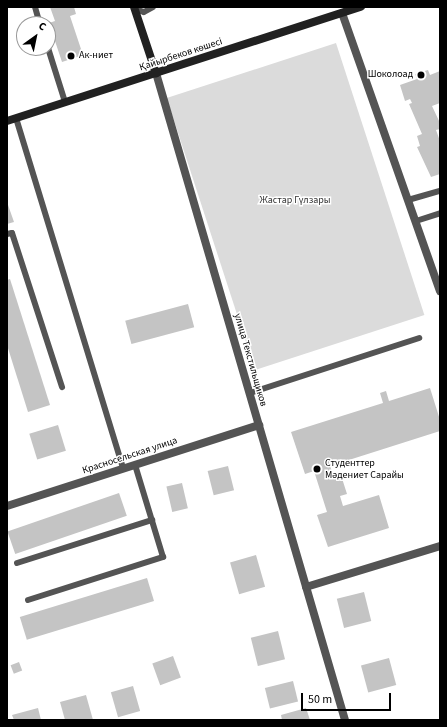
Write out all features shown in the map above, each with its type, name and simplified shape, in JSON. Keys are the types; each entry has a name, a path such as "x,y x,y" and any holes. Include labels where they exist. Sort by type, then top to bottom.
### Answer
{"main road":[{"name":"Қайырбеков көшесі","path":"7,121 156,73 342,10 361,7"},
{"name":"улица Текстильщиков","path":"135,8 156,73"}],"street":[{"path":"342,10 440,291"},
{"name":"улица Текстильщиков","path":"156,73 345,720"},
{"name":"Красносельская улица","path":"7,506 259,425"},
{"path":"306,587 440,546"}],"lane":[{"path":"135,8 144,12 153,7"},
{"path":"51,56 65,102"},
{"path":"16,118 123,469"},
{"path":"408,200 440,191"},
{"path":"416,221 440,213"},
{"path":"7,234 12,233 62,388"},
{"path":"250,393 419,338"},
{"path":"28,600 164,557 135,465"},
{"path":"17,562 152,520"}],"green space":[{"name":"Жастар Гүлзары","path":"336,43 424,315 255,370 167,98"}],"building":[{"path":"50,7 74,7 76,14 70,16 83,55 62,62 56,44 56,16 53,16"},
{"path":"428,70 430,75 440,71 440,103 432,106 440,123 440,129 436,130 440,141 440,174 431,177 417,147 420,146 417,136 422,134 409,104 412,103 410,99 405,101 400,85 417,79 415,74"},
{"path":"7,202 14,222 7,224"},
{"path":"10,279 50,405 28,412 7,345 7,280"},
{"path":"188,304 194,327 131,344 125,321"},
{"name":"Студенттер Мәдениет Сарайы","path":"430,388 440,420 440,431 330,466 333,474 340,472 347,494 340,496 343,506 379,495 389,528 328,547 317,515 327,512 314,471 305,474 291,432 383,403 380,393 386,391 389,401"},
{"path":"58,425 66,451 37,460 29,434"},
{"path":"228,466 234,490 214,495 208,471"},
{"path":"182,483 188,508 172,512 166,487"},
{"path":"119,493 127,516 15,554 7,531"},
{"path":"256,555 265,587 239,594 230,562"},
{"path":"147,578 154,601 27,640 20,617"},
{"path":"364,592 371,621 344,628 337,599"},
{"path":"278,631 285,659 258,666 251,638"},
{"path":"173,656 181,678 160,685 152,664"},
{"path":"389,658 396,685 368,693 361,666"},
{"path":"19,662 22,670 14,674 11,665"},
{"path":"293,681 298,701 270,708 265,688"},
{"path":"133,686 140,711 118,717 111,692"},
{"path":"86,695 93,720 65,720 60,702"},
{"path":"38,708 41,720 14,720 12,715"},
{"path":"306,708 310,720 282,720 281,715"}],"place":[{"name":"Ак-ниет","path":"71,56"},
{"name":"Шоколоад","path":"421,75"},
{"name":"Студенттер Мәдениет Сарайы","path":"317,469"}]}
